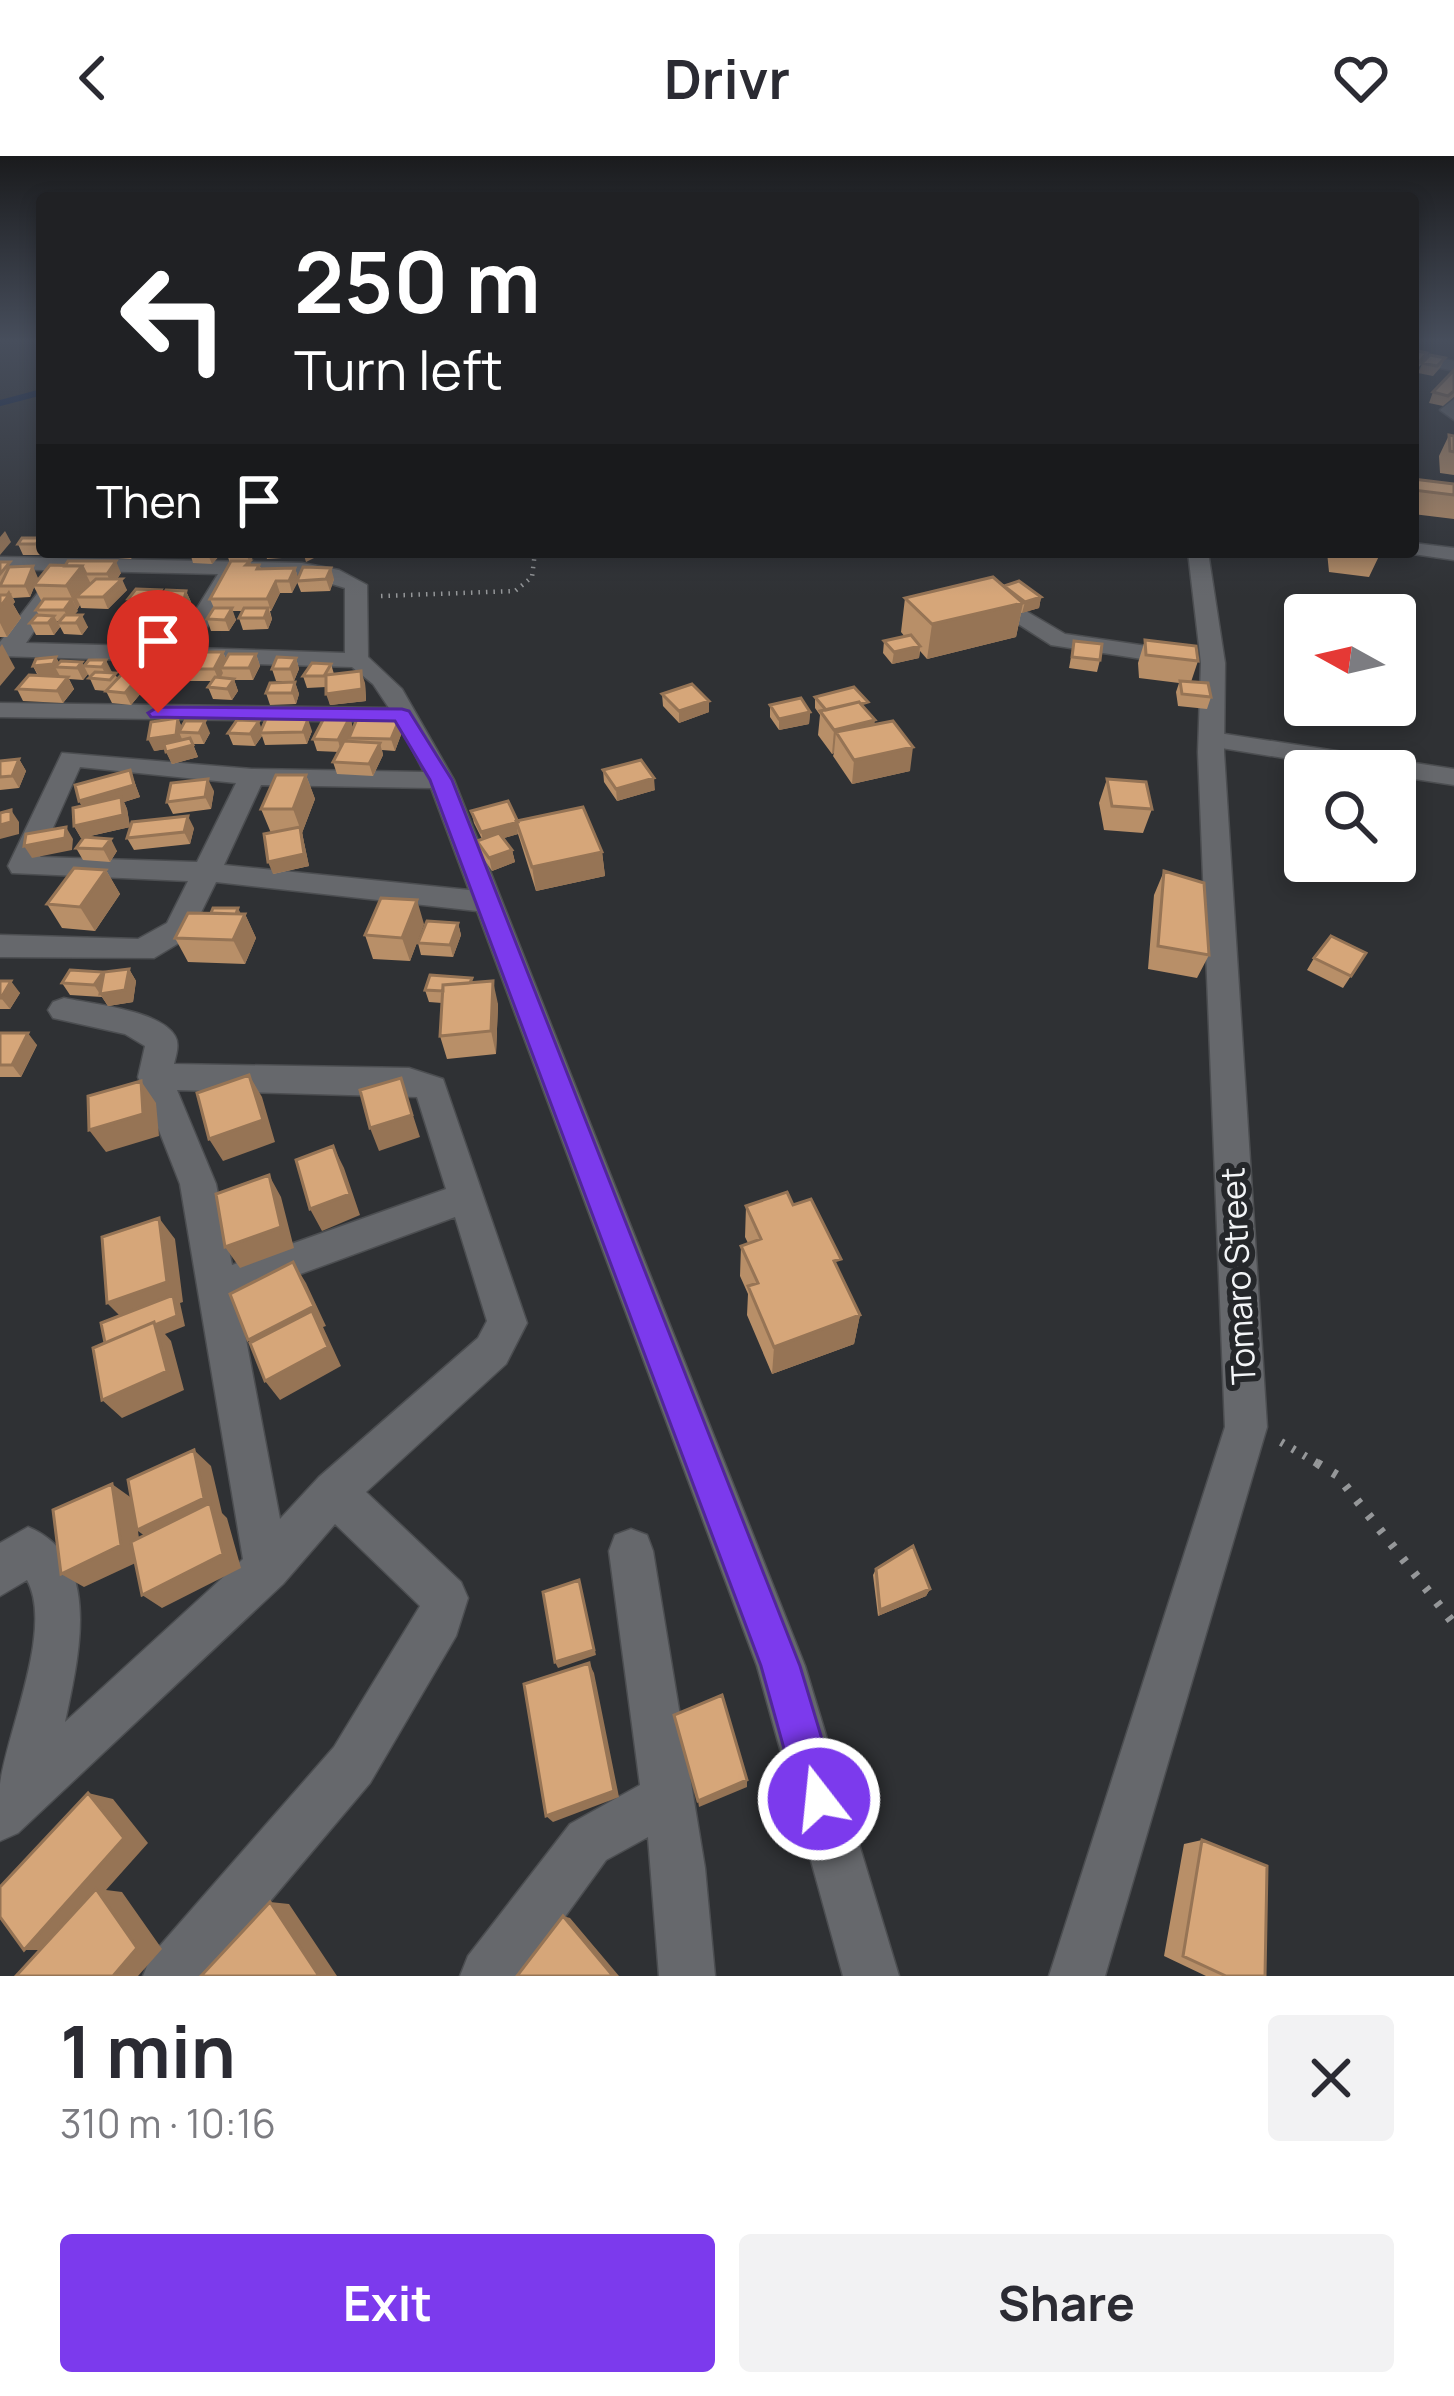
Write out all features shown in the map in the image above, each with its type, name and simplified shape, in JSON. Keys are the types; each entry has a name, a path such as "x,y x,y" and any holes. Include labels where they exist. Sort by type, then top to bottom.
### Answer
{"street":[{"path":"1419,550 1454,554"},
{"name":"Tomaro Street","path":"1077,1976 1246,1427 1212,740 1213,663 1199,558"},
{"path":"0,563 232,567 332,574 356,585 357,660"},
{"path":"5,650 68,566"},
{"path":"181,653 232,567"},
{"path":"1010,608 1059,640 1213,663"},
{"path":"5,650 357,660 379,673 441,780 781,1666 871,1976"},
{"path":"0,710 402,715"},
{"path":"1212,740 1454,777"},
{"path":"441,780 252,777 71,758 22,866 206,872 487,902"},
{"path":"0,946 142,950 179,930 252,777"},
{"path":"64,1010 150,1031 162,1041 155,1076 198,1184 267,1568"},
{"path":"12,1803 267,1568 334,1492 504,1336 507,1323 431,1088 423,1084 155,1076"},
{"path":"216,1288 465,1198"},
{"path":"171,1976 352,1765 440,1620 445,1598 334,1492"},
{"path":"0,1573 28,1549 47,1567 55,1586 58,1621 12,1803"},
{"path":"631,1551 679,1868 687,1976"},
{"path":"488,1976 589,1842 667,1798"}],"path":[{"path":"359,597 515,591 532,577 534,558"},
{"path":"1246,1427 1337,1475 1454,1624"}],"building":[{"path":"1419,480 1454,484 1454,495 1419,491"},
{"path":"22,538 36,538 36,544 18,544"},
{"path":"68,561 116,561 107,574 86,574 82,566 65,566"},
{"path":"231,561 250,561 246,565 259,565 257,569 295,568 289,581 276,581 267,599 210,599"},
{"path":"50,565 82,566 66,586 34,585"},
{"path":"33,566 25,586 0,586 9,567"},
{"path":"303,567 331,568 326,579 297,581"},
{"path":"993,577 1023,603 932,624 905,598"},
{"path":"96,579 122,579 103,597 76,597"},
{"path":"1019,581 1041,597 1025,602 1004,586"},
{"path":"136,589 161,590 153,601 128,599"},
{"path":"166,590 186,591 183,604 159,602"},
{"path":"44,599 72,599 64,610 36,610"},
{"path":"178,607 173,623 142,623 149,612"},
{"path":"214,608 232,608 225,620 207,619"},
{"path":"244,608 268,608 264,618 239,618"},
{"path":"37,615 54,616 48,623 30,623"},
{"path":"65,615 82,615 76,623 58,623"},
{"path":"911,635 920,646 894,652 884,641"},
{"path":"1145,640 1196,646 1198,661 1146,655"},
{"path":"1074,641 1102,644 1100,660 1072,657"},
{"path":"184,652 223,652 214,669 173,669"},
{"path":"229,654 256,654 249,668 221,668"},
{"path":"143,656 172,656 165,668 136,667"},
{"path":"56,657 53,664 33,666 36,659"},
{"path":"277,657 296,658 290,669 272,669"},
{"path":"89,660 106,660 102,667 84,666"},
{"path":"61,661 82,662 77,668 55,667"},
{"path":"312,663 331,664 324,676 303,676"},
{"path":"361,671 362,689 326,694 326,675"},
{"path":"95,672 116,673 110,680 89,678"},
{"path":"122,674 140,675 125,693 106,691"},
{"path":"29,675 68,677 57,691 17,689"},
{"path":"215,677 234,679 227,689 208,687"},
{"path":"1180,681 1208,683 1211,697 1182,694"},
{"path":"295,682 292,693 266,693 270,683"},
{"path":"692,684 709,701 679,711 662,694"},
{"path":"854,687 868,702 826,710 815,697"},
{"path":"801,698 810,712 779,719 770,705"},
{"path":"859,702 875,720 834,730 820,711"},
{"path":"325,716 350,717 338,740 313,739"},
{"path":"178,718 176,735 148,739 151,722"},
{"path":"266,719 308,719 303,732 260,733"},
{"path":"357,719 399,720 391,739 349,738"},
{"path":"237,720 259,721 250,734 228,733"},
{"path":"185,721 205,721 199,733 179,732"},
{"path":"893,721 913,747 854,760 836,732"},
{"path":"190,738 193,745 166,752 164,744"},
{"path":"344,741 380,743 369,764 333,762"},
{"path":"19,759 12,776 0,777 0,761"},
{"path":"641,760 654,778 616,789 603,770"},
{"path":"130,770 134,785 79,801 75,785"},
{"path":"276,775 306,775 293,809 261,809"},
{"path":"208,779 205,797 167,802 171,783"},
{"path":"1107,779 1146,782 1152,809 1112,806"},
{"path":"121,797 123,815 74,826 73,808"},
{"path":"508,801 518,822 481,832 471,811"},
{"path":"583,807 602,852 532,867 516,821"},
{"path":"11,810 11,822 0,825 0,813"},
{"path":"188,816 184,832 127,838 132,822"},
{"path":"66,827 65,838 24,846 26,834"},
{"path":"300,827 304,854 268,862 264,834"},
{"path":"499,833 512,850 489,858 477,841"},
{"path":"84,837 111,839 103,849 76,848"},
{"path":"74,868 106,870 80,907 47,904"},
{"path":"1164,871 1204,883 1209,955 1158,946"},
{"path":"381,898 417,900 402,938 365,935"},
{"path":"213,908 238,908 236,914 211,913"},
{"path":"188,913 245,914 233,940 175,938"},
{"path":"427,921 458,923 450,945 418,943"},
{"path":"1331,936 1366,953 1351,976 1314,958"},
{"path":"129,969 125,990 100,994 104,972"},
{"path":"70,970 103,972 94,985 62,983"},
{"path":"430,975 472,978 470,983 443,985 443,991 425,990"},
{"path":"0,981 11,981 1,998 0,998"},
{"path":"493,981 491,1031 440,1036 443,985"},
{"path":"0,1033 28,1033 12,1065 0,1065"},
{"path":"249,1075 263,1120 209,1139 197,1093"},
{"path":"401,1078 412,1115 370,1128 360,1090"},
{"path":"141,1081 143,1114 89,1130 88,1096"},
{"path":"333,1146 350,1194 310,1209 296,1160"},
{"path":"269,1175 281,1227 225,1247 216,1194"},
{"path":"787,1192 793,1205 811,1199 841,1259 834,1261 860,1315 774,1347 748,1286 758,1283 741,1246 761,1239 746,1206"},
{"path":"159,1218 167,1282 107,1303 102,1237"},
{"path":"293,1262 314,1306 248,1340 230,1294"},
{"path":"173,1295 177,1316 105,1343 101,1323"},
{"path":"312,1311 328,1347 265,1381 250,1343"},
{"path":"154,1322 167,1371 102,1400 93,1348"},
{"path":"194,1450 204,1498 137,1530 128,1480"},
{"path":"112,1484 121,1545 61,1574 53,1510"},
{"path":"210,1503 223,1554 142,1595 131,1542"},
{"path":"913,1546 930,1589 880,1610 876,1569"},
{"path":"579,1580 594,1650 555,1662 543,1592"},
{"path":"589,1663 614,1791 546,1816 524,1684"},
{"path":"722,1695 747,1780 698,1801 674,1715"},
{"path":"88,1793 124,1838 24,1950 0,1917 0,1887"},
{"path":"1202,1840 1267,1866 1265,1976 1226,1976 1183,1956"},
{"path":"96,1889 137,1948 113,1976 16,1976"},
{"path":"270,1902 319,1976 201,1976"},
{"path":"563,1916 613,1976 517,1976"}],"route":[{"path":"158,713 402,715 441,780 781,1666 819,1799"}]}
